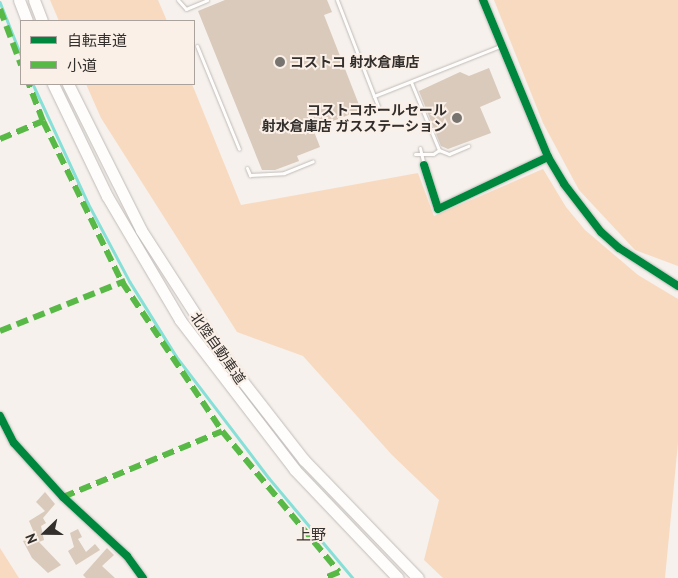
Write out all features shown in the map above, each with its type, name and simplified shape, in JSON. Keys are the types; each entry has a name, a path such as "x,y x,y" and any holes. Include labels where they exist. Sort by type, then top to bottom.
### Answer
{"highway":[{"path":"19,0 27,20"},
{"path":"34,0 42,20"},
{"name":"北陸自動車道","path":"53,85 107,196 180,320 263,432 361,542 398,578"},
{"name":"北陸自動車道","path":"68,85 141,230 219,351 304,460 418,578"},
{"path":"361,542 394,578"}],"street":[{"path":"483,0 548,157 564,184 601,232 640,264 678,286"},
{"path":"424,165 438,209 548,157"},
{"path":"0,416 14,443 63,497 128,556 143,578"}],"lane":[{"path":"178,0 186,9 207,0"},
{"path":"338,0 378,106"},
{"path":"374,96 501,45"},
{"path":"197,46 239,149"},
{"path":"411,82 439,150"},
{"path":"415,154 439,150 449,154 468,146"},
{"path":"420,148 424,165"},
{"path":"247,168 250,175 284,173 313,162"}],"shaded area":[{"path":"50,0 158,0 167,20 59,20"},
{"path":"494,0 678,0 678,266 635,250 579,190 543,123"},
{"path":"86,85 192,85 241,205 418,173 434,216 543,169 566,207 585,230 638,275 678,299 678,443 665,578 443,578 424,560 439,500 392,455 303,356 237,332 101,118"},
{"path":"0,548 19,578 0,578"}],"building":[{"name":"コストコ 射水倉庫店","path":"225,0 327,0 332,12 324,15 361,110 313,129 320,147 297,156 299,161 275,170 262,170 198,11"},
{"name":"コストコホールセール 射水倉庫店 ガスステーション","path":"489,68 501,98 480,107 491,133 448,149 441,146 419,91 460,72 469,76"},
{"path":"45,492 55,504 43,518 46,523 41,526 44,540 39,542 61,565 48,573 32,558 23,541 35,535 29,521 45,511 36,502"},
{"path":"78,529 82,537 78,539 86,552 95,544 100,550 76,565 68,551 74,547 70,533"},
{"path":"107,548 114,555 102,566 115,578 86,578 83,575"}],"waterway":[{"path":"0,2 20,52"},
{"path":"33,85 88,203 130,282 176,356 269,478 353,578"}],"marked path":[{"path":"0,9 20,62"},
{"path":"0,139 43,121 29,85"},
{"path":"43,121 122,282 222,431 339,572 325,578"},
{"path":"0,331 125,281"},
{"path":"63,497 222,431"}],"cycle path":[{"path":"483,0 548,157 564,184 601,232 619,248 678,286"},
{"path":"424,165 438,209 548,157"},
{"path":"0,416 14,443 63,497 127,556 143,578"}],"place":[{"name":"コストコ 射水倉庫店","path":"280,62"},
{"name":"コストコホールセール 射水倉庫店 ガスステーション","path":"457,118"}],"district":[{"name":"上野","path":"311,535"}]}
